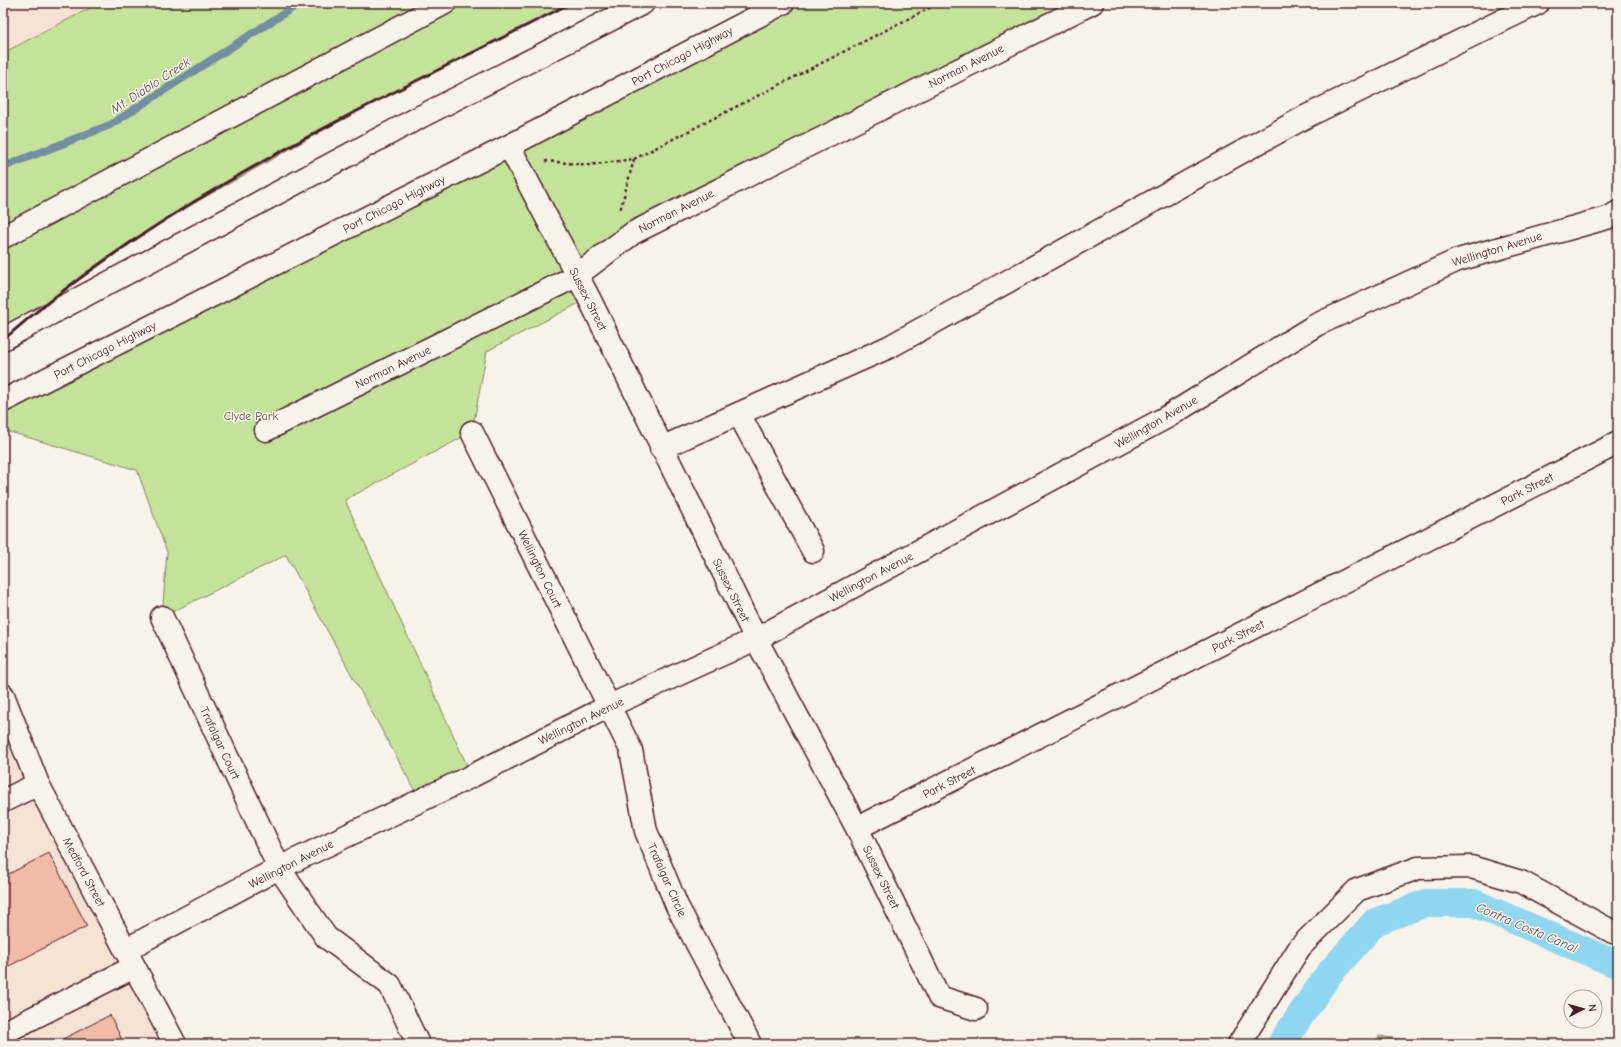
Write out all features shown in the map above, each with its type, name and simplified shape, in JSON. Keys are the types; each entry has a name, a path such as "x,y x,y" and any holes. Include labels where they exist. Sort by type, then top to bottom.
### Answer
{"street":[{"path":"3,237 445,3"},
{"path":"3,339 420,117 643,3"},
{"name":"Port Chicago Highway","path":"3,401 512,152 783,3"},
{"name":"Norman Avenue","path":"266,430 576,276 633,233 1092,3"},
{"path":"661,448 888,347 1305,117 1538,3"},
{"name":"Sussex Street","path":"512,152 576,276 756,639 857,828 939,997 976,1009"},
{"name":"Wellington Avenue","path":"3,1033 279,868 472,776 608,706 756,639 1167,417 1316,325 1458,260 1610,217 1618,212"},
{"path":"739,414 813,551"},
{"name":"Wellington Court","path":"472,432 608,706"},
{"name":"Park Street","path":"857,828 1618,443"},
{"name":"Trafalgar Court","path":"162,617 279,868"},
{"name":"Medford Street","path":"3,695 38,784 176,1044"},
{"name":"Trafalgar Circle","path":"608,706 631,750 646,831 674,899 750,1044"},
{"path":"3,801 38,784"},
{"path":"1239,1044 1300,947 1310,937 1358,890 1418,868 1471,867 1521,882 1613,932 1618,933"},
{"path":"279,868 326,937 390,985 418,1044"}],"path":[{"path":"512,152 590,165 634,159 939,3"},
{"path":"617,218 634,159"}],"shaded area":[{"path":"3,3 100,3 3,53"},
{"path":"3,695 175,1044 3,1044"}],"green space":[{"path":"100,3 571,3 350,115 163,221 68,288 3,340 3,53"},
{"name":"Clyde Park","path":"783,3 1092,3 633,233 577,276 589,298 487,351 472,432 345,500 472,776 420,800 286,555 162,617 167,552 137,470 3,430 3,401"},
{"path":"1379,1036 1430,1044 1373,1044"}],"building":[{"path":"49,853 87,926 3,969 3,877"},
{"path":"110,1015 124,1044 53,1044"}],"waterway":[{"name":"Mt. Diablo Creek","path":"3,167 110,125 300,3"},
{"name":"Contra Costa Canal","path":"1281,1044 1328,975 1375,922 1426,903 1474,903 1618,965"}],"railway":[{"path":"3,340 67,288 134,240 204,196 276,154 350,115 571,3"}]}
